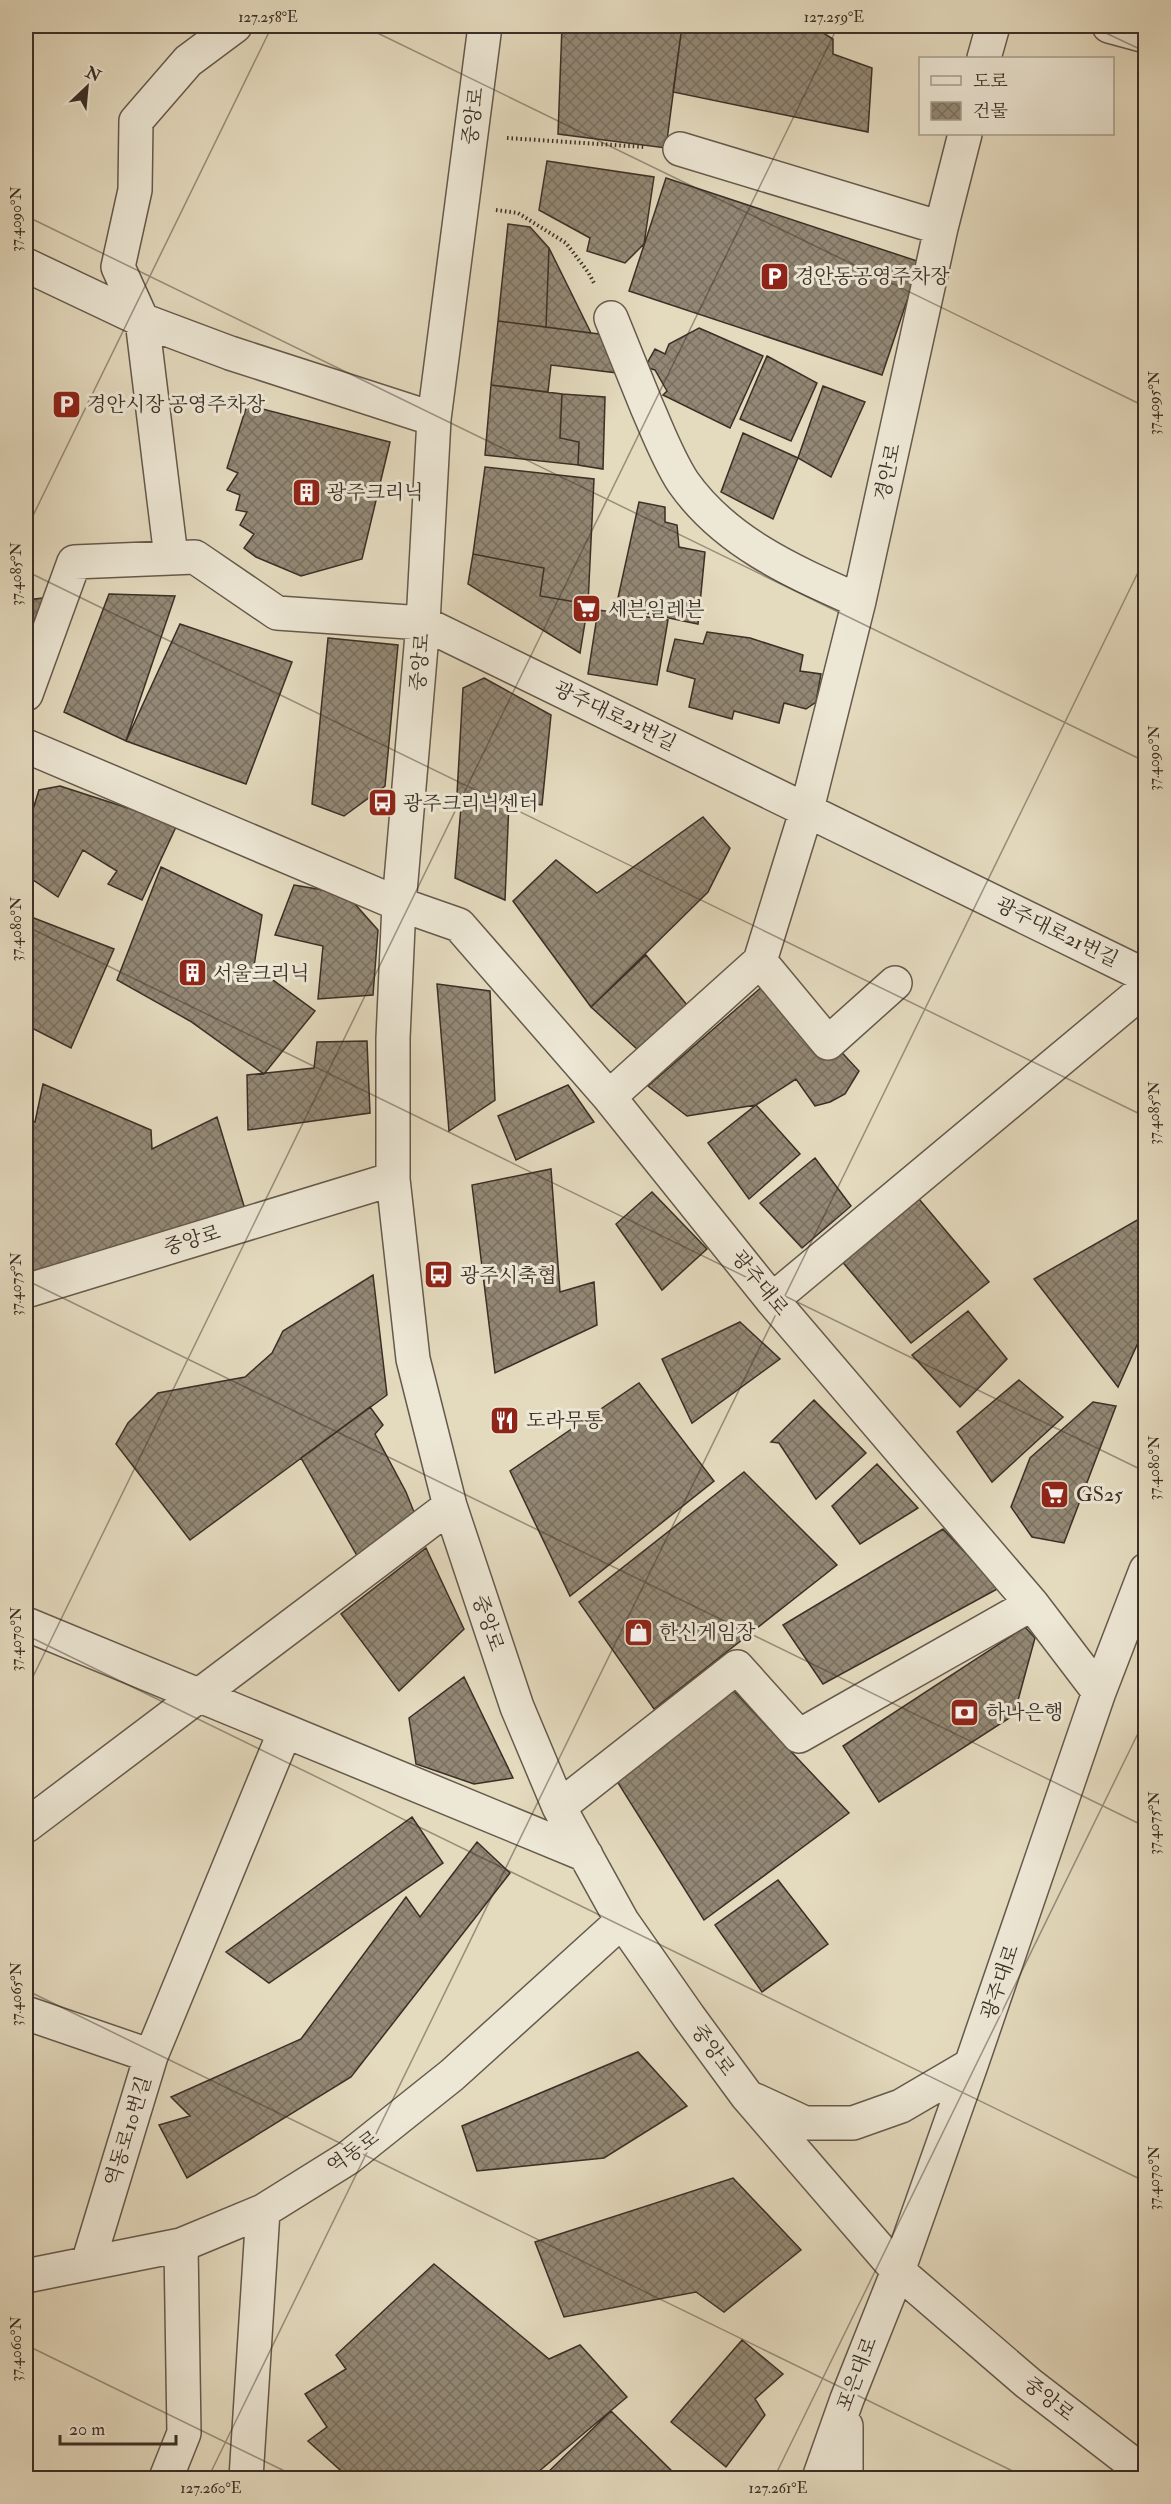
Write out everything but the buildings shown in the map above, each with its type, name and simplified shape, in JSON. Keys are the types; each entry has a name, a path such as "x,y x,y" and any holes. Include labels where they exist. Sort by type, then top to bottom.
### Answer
{"street":[{"path":"171,557 142,320 118,267 135,190 136,121 188,60 235,26"},
{"name":"중앙로","path":"485,26 434,419 423,622 399,904 393,1038 393,1179 413,1359 450,1506 517,1707 560,1807 622,1921 747,2096 898,2271 1028,2383 1146,2474"},
{"path":"984,57 993,26"},
{"path":"1109,26 1146,36"},
{"name":"경안로","path":"807,809 859,601 941,228 965,135"},
{"path":"680,149 941,228"},
{"path":"26,265 142,320 230,353 434,419"},
{"path":"612,318 661,441 683,482 715,518 751,548 798,574 859,601"},
{"path":"26,694 74,562 195,557 277,613 423,622"},
{"name":"광주대로21번길","path":"423,622 1146,976"},
{"path":"26,746 399,904"},
{"path":"609,1097 760,961 807,809"},
{"name":"광주대로","path":"399,904 459,925 609,1097 772,1300 1032,1604 1099,1692"},
{"path":"760,961 828,1043 894,983"},
{"path":"772,1300 1146,988"},
{"name":"중앙로","path":"26,1291 393,1179"},
{"path":"26,1826 450,1506"},
{"name":"광주대로","path":"898,2271 1099,1692 1146,1570"},
{"path":"560,1807 737,1667 799,1736 1032,1604"},
{"path":"26,1624 586,1855"},
{"path":"151,2056 285,1731"},
{"name":"역동로","path":"26,2276 181,2245 263,2211 348,2158 452,2075 622,1921"},
{"name":"역동로10번길","path":"26,2013 151,2056 88,2263"},
{"path":"747,2096 805,2123 853,2123 901,2106 971,2066"},
{"path":"246,2478 263,2211"},
{"path":"166,2478 184,2433 181,2245"},
{"name":"포은대로","path":"819,2478 846,2399 898,2271"},
{"path":"795,2478 846,2399"},
{"path":"846,2399 846,2478"}],"path":[{"path":"471,136 680,149"},
{"path":"462,206 518,213 566,243 588,272 612,318"}],"place":[{"name":"경안동공영주차장","path":"774,276"},
{"name":"경안시장 공영주차장","path":"66,404"},
{"name":"광주크리닉","path":"306,492"},
{"name":"세븐일레븐","path":"587,609"},
{"name":"광주크리닉센터","path":"382,803"},
{"name":"서울크리닉","path":"192,973"},
{"name":"광주시축협","path":"439,1275"},
{"name":"도라무통","path":"505,1420"},
{"name":"GS25","path":"1055,1494"},
{"name":"한신게임장","path":"638,1632"},
{"name":"하나은행","path":"965,1712"}]}
